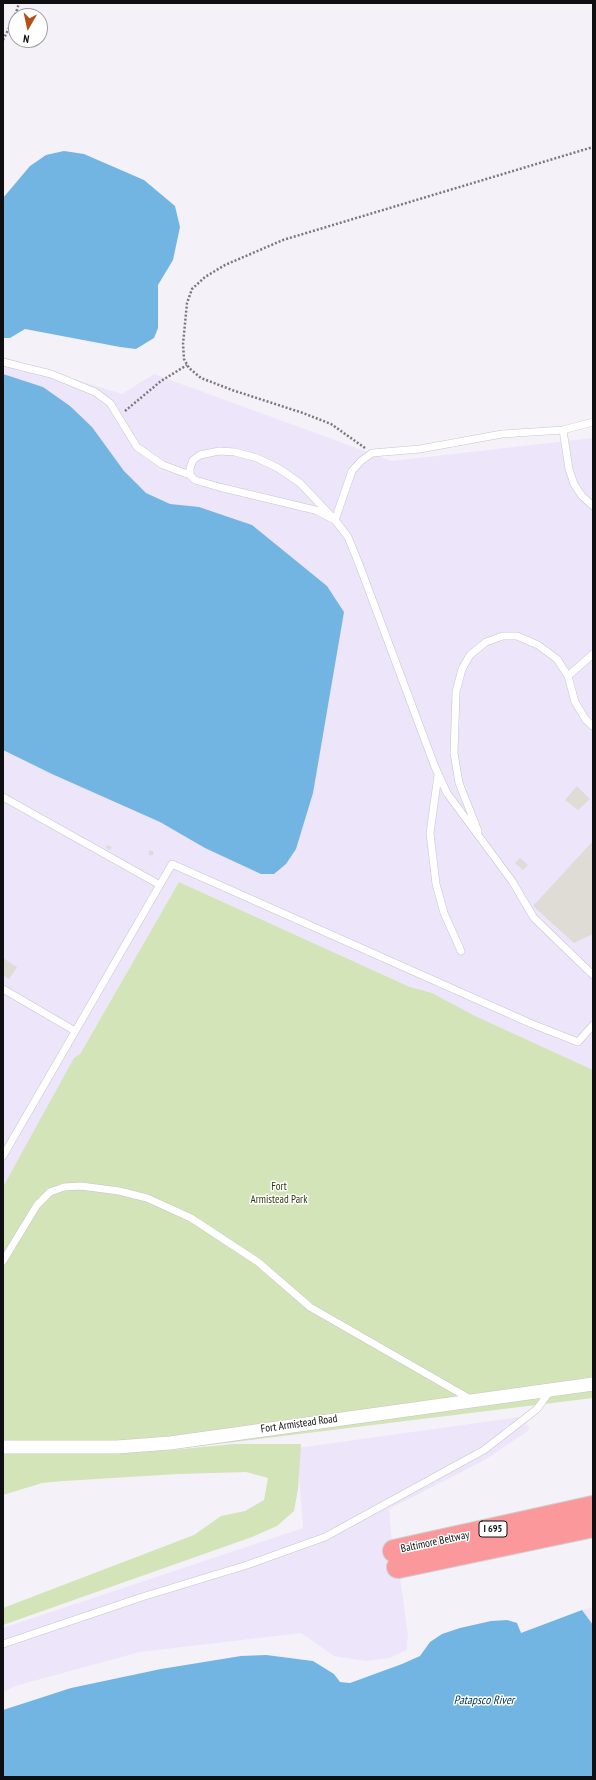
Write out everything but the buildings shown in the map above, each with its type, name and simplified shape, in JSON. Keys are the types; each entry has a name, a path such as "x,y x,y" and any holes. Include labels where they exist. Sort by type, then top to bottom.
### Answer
{"highway":[{"name":"Baltimore Beltway","path":"593,1507 396,1559 593,1526"}],"street":[{"name":"Fort Armistead Road","path":"3,1448 116,1447 170,1443 593,1384"}],"lane":[{"path":"3,362 51,374 95,392 110,403 137,447 164,465 190,475 196,480 315,510 335,520"},
{"path":"335,520 352,471 361,461 372,453 420,449 502,434 563,430 593,422"},
{"path":"563,430 569,469 574,484 582,496 593,506"},
{"path":"190,475 190,468 193,460 200,455 220,451 235,452 257,458 278,468 300,483 335,520 348,537 438,775 447,793 512,881 534,918 593,975"},
{"path":"482,842 459,783 454,753 456,692 462,669 470,655 486,642 503,636 517,636 538,645 557,659 568,676 575,702 586,720 593,726"},
{"path":"568,676 593,654"},
{"path":"438,775 430,833 436,884 444,914 461,951"},
{"path":"3,797 160,885"},
{"path":"3,1156 172,864 532,1024 578,1042 593,1025"},
{"path":"3,989 76,1031"},
{"path":"3,1261 37,1205 50,1192 64,1187 81,1186 119,1191 147,1198 191,1218 258,1262 310,1307 472,1400"},
{"path":"3,1644 142,1597 247,1565 324,1537 484,1450 537,1409 552,1389"}],"path":[{"path":"3,40 15,16 19,3"},
{"path":"372,453 331,424 201,378 189,368 184,360 183,344 187,303 192,289 205,277 225,265 283,240 593,147"},
{"path":"118,416 161,381 187,365"}],"shaded area":[{"path":"3,357 122,394 154,374 392,461 593,438 593,1070 179,882 3,1187"},
{"path":"520,1417 529,1427 528,1431 483,1461 389,1509 392,1542 400,1577 408,1635 407,1650 390,1658 366,1661 334,1656 301,1633 140,1652 15,1686 3,1692 3,1628 303,1528 297,1448"},
{"path":"593,1607 593,1625 582,1610"}],"green space":[{"name":"Fort Armistead Park","path":"179,882 410,987 432,993 475,1016 593,1070 593,1398 161,1451 234,1444 301,1444 298,1489 294,1511 277,1526 252,1537 3,1625 3,1608 194,1535 221,1516 245,1511 264,1500 268,1478 246,1472 178,1474 42,1483 3,1495 3,1187 74,1058 80,1054"}],"water":[{"path":"64,151 84,154 144,180 175,206 180,227 173,260 158,285 158,328 154,338 136,349 25,329 10,338 3,338 3,198 30,166 46,155"},
{"path":"3,374 43,387 70,406 92,427 124,471 146,493 170,504 199,507 252,525 327,586 344,612 313,793 296,849 286,864 274,874 261,874 205,848 160,822 52,774 3,750"},
{"name":"Patapsco River","path":"582,1610 593,1625 593,1777 3,1777 3,1710 71,1688 161,1669 241,1656 266,1655 313,1661 334,1674 340,1682 350,1683 420,1656 430,1642 442,1634 460,1628 491,1621 507,1620 517,1623 521,1633"}]}
